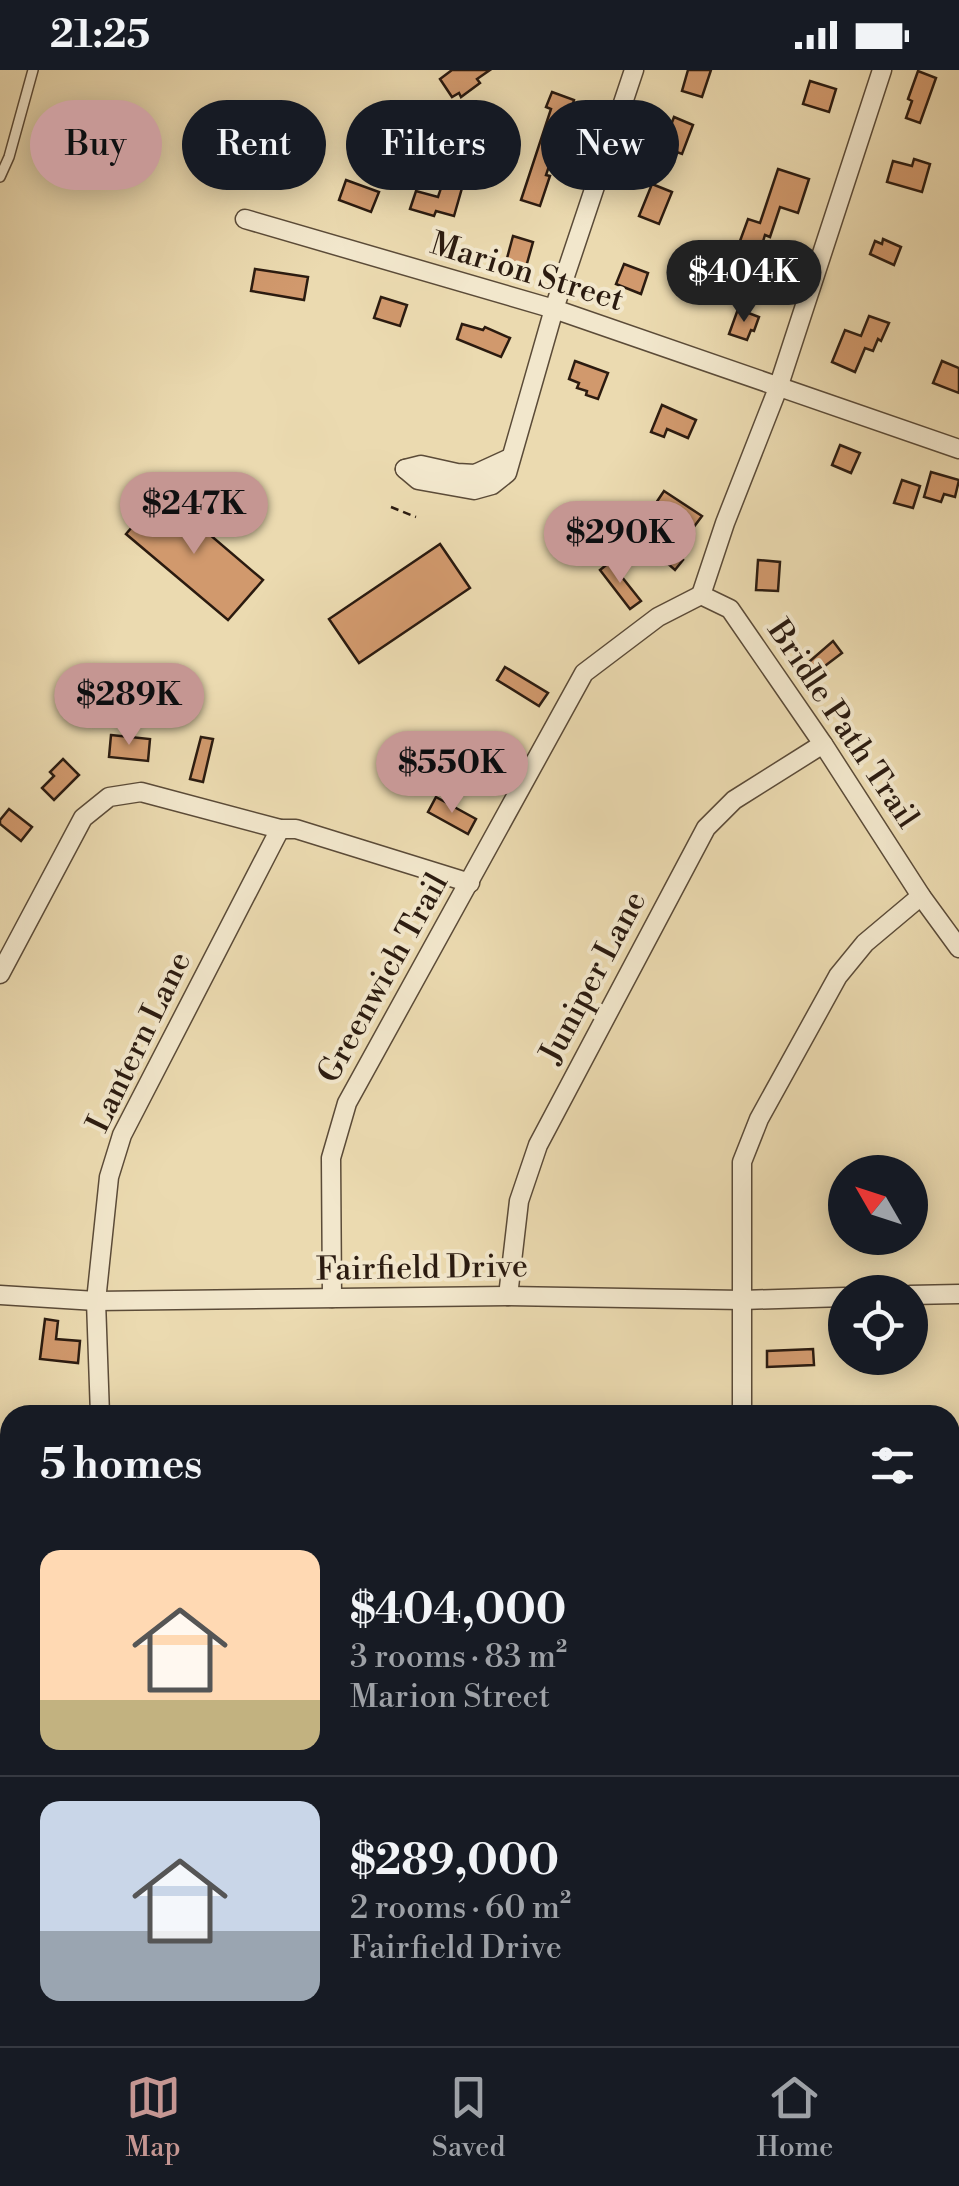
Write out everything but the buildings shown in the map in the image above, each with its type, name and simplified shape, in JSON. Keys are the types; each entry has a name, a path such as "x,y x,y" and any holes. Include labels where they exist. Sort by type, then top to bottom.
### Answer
{"street":[{"path":"510,458 475,474 420,465 404,469 418,480 474,490 507,473 554,310 634,70"},
{"path":"701,595 778,388 882,70"},
{"name":"Marion Street","path":"245,219 554,310 959,449"},
{"name":"Bridle Path Trail","path":"701,595 730,609 959,948"},
{"name":"Greenwich Trail","path":"332,1298 332,1158 348,1103 584,673 658,617 701,595"},
{"name":"Juniper Lane","path":"508,1296 519,1201 538,1145 706,828 734,800 822,744"},
{"path":"0,974 82,818 109,797 142,792 280,829 296,829 470,883"},
{"name":"Lantern Lane","path":"100,1405 96,1301 109,1177 122,1135 280,829"},
{"path":"742,1405 742,1162 759,1119 838,976 865,943 921,896"},
{"path":"928,1295 959,1294"},
{"name":"Fairfield Drive","path":"0,1295 96,1301 508,1296 828,1297"}],"lane":[{"path":"0,177 33,70"}],"path":[{"path":"200,492 230,491"},
{"path":"391,507 416,517"}]}
